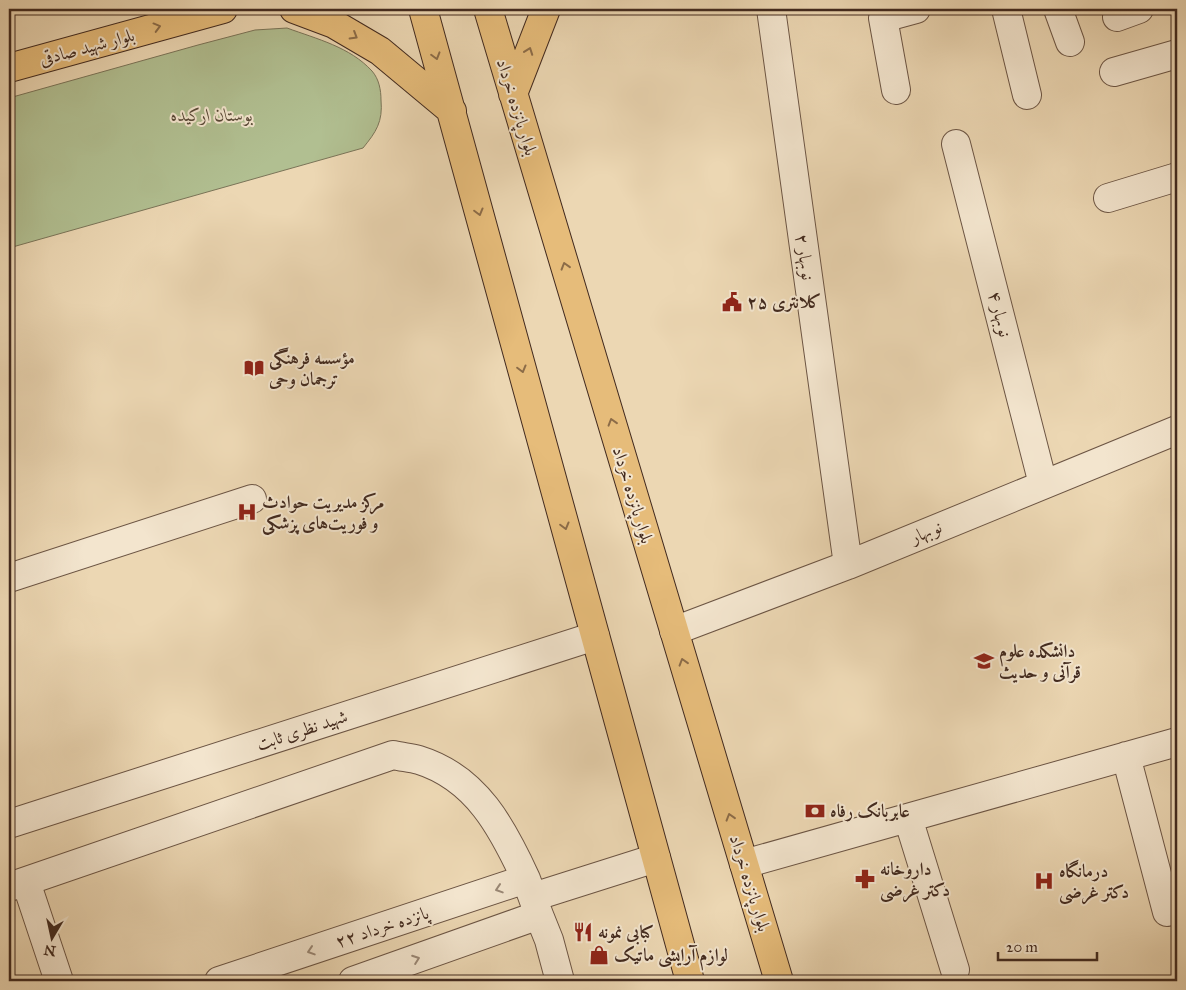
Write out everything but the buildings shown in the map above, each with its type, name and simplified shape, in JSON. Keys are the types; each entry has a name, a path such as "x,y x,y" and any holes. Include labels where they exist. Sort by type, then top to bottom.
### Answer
{"main road":[{"name":"بلوار شهید صادقی","path":"9,68 223,9"},
{"path":"294,9 334,24 380,51 452,110"},
{"path":"423,9 690,981"},
{"name":"بلوار پانزده خرداد","path":"488,9 779,981"},
{"path":"513,94 546,9"}],"street":[{"name":"نوبهار ۲","path":"771,9 848,565"},
{"path":"896,90 883,18 916,9"},
{"path":"1006,9 1027,95"},
{"path":"1058,9 1070,42"},
{"path":"1114,72 1177,54"},
{"name":"نوبهار ۴","path":"956,144 1043,484"},
{"path":"1108,198 1177,176"},
{"name":"نوبهار","path":"674,631 848,565 1177,430"},
{"path":"9,578 252,499"},
{"name":"شهید نظری ثابت","path":"11,816 595,636"},
{"path":"744,864 1177,742"},
{"path":"60,981 17,884 393,755 420,761 448,774 471,790 491,813 509,842 533,897 549,940 560,981"},
{"path":"1126,756 1167,912"},
{"path":"908,818 954,970"},
{"name":"پانزده خرداد ۲۲","path":"219,981 533,897 656,858"},
{"name":"پانزده خرداد ۲۲","path":"353,981 533,897"}],"green space":[{"name":"بوستان ارکیده","path":"287,28 343,50 354,56 374,74 380,89 381,115 375,132 363,148 9,248 9,98 255,30"}],"place":[{"name":"کلانتری ۲۵","path":"732,302"},
{"name":"مؤسسه فرهنگی ترجمان وحی","path":"254,368"},
{"name":"مرکز مدیریت حوادث و فوریت‌های پزشکی","path":"247,512"},
{"name":"دانشکده علوم قرآنی و حدیث","path":"984,661"},
{"name":"عابربانک رفاه","path":"815,811"},
{"name":"داروخانه دکتر غرضی","path":"865,879"},
{"name":"درمانگاه دکتر غرضی","path":"1044,881"},
{"name":"کبابی نمونه","path":"583,932"},
{"name":"لوازم آرایشی ماتیک","path":"599,955"}]}
